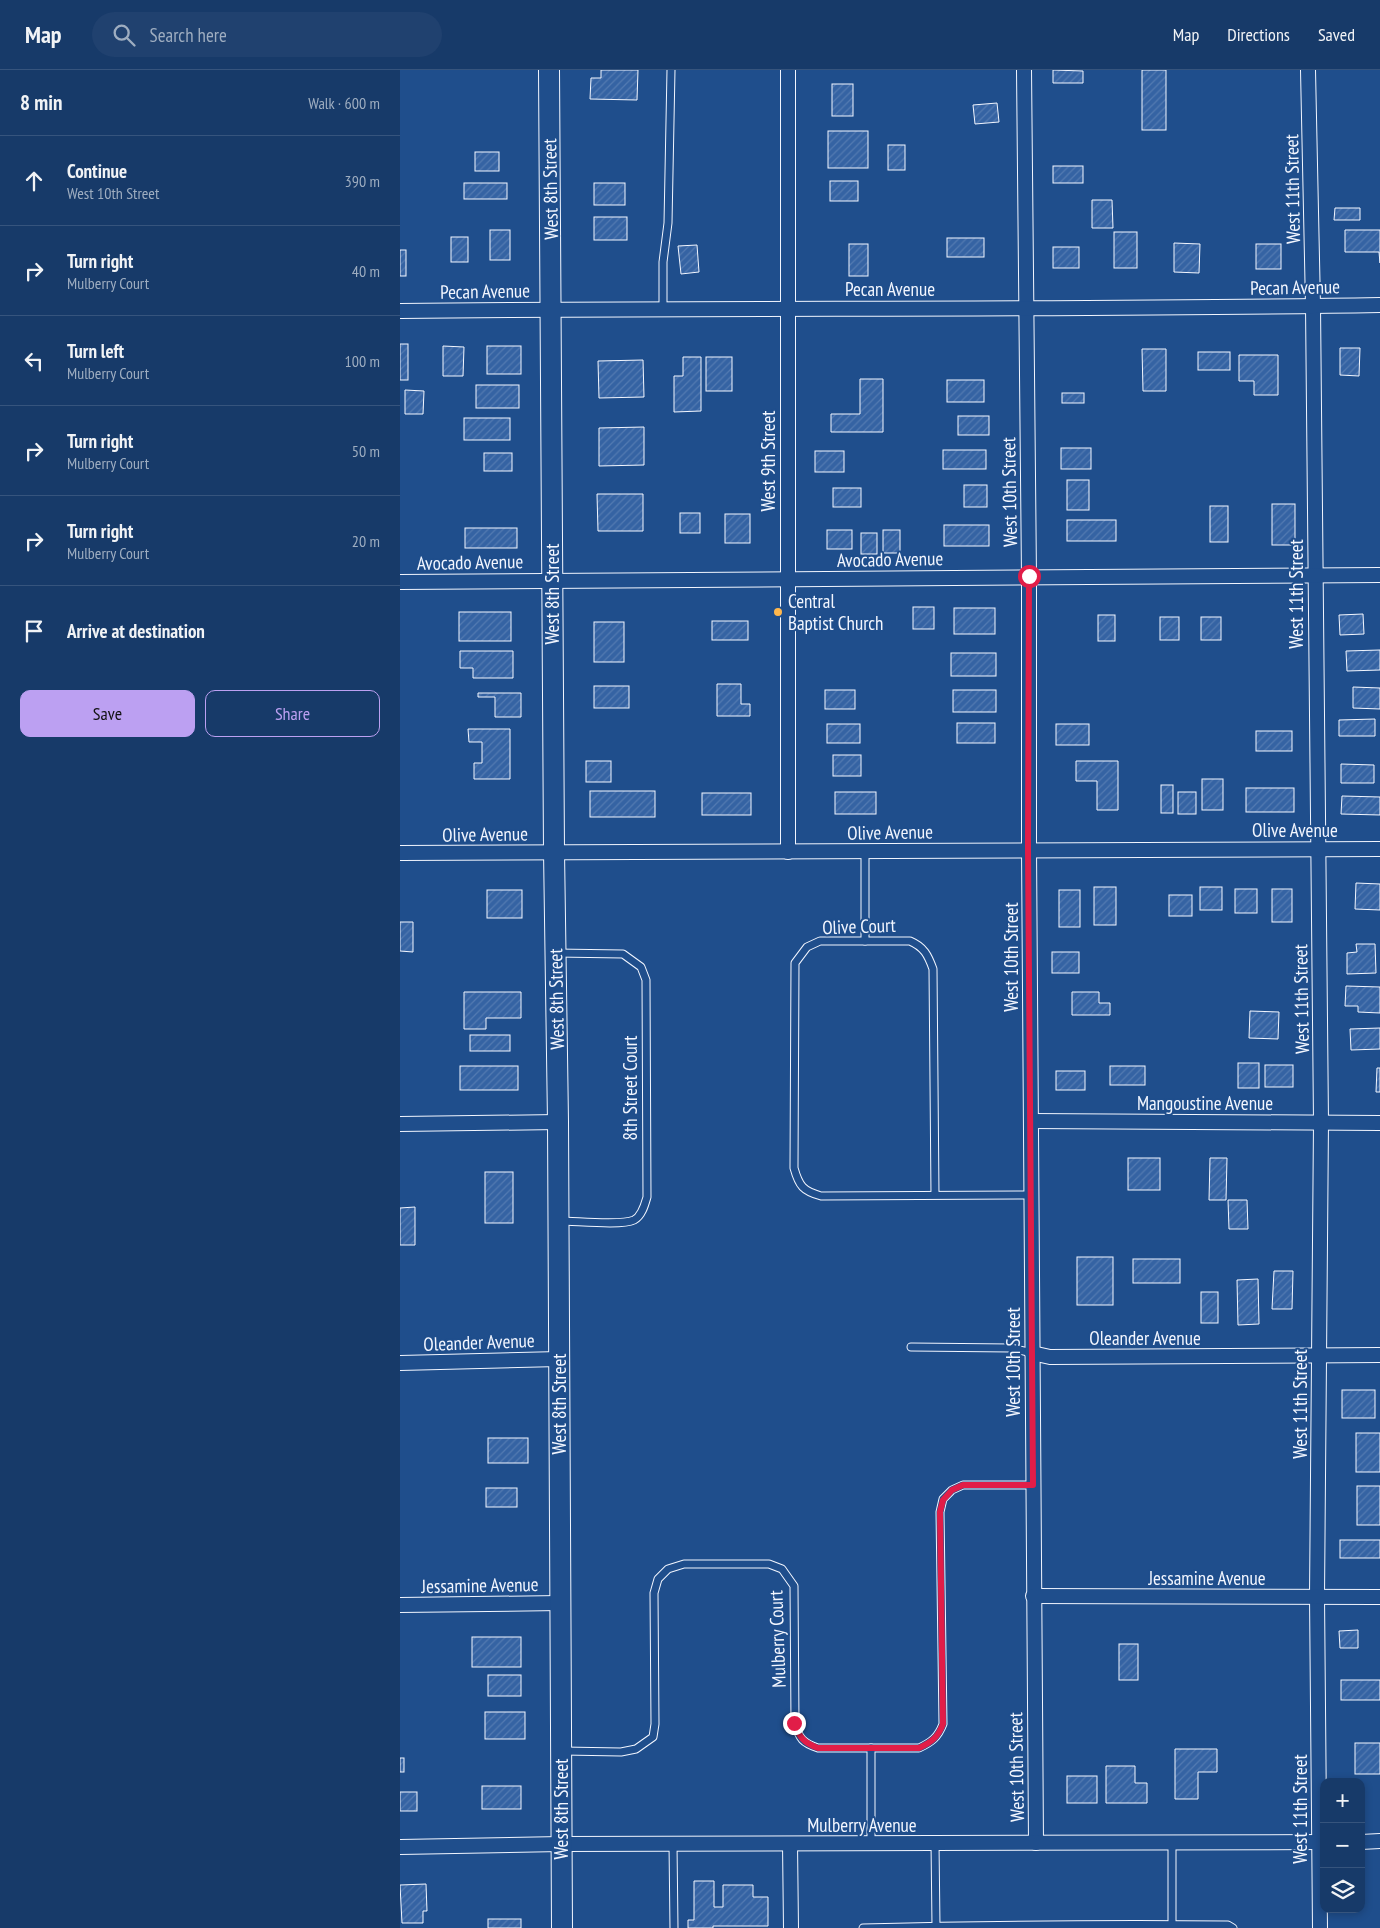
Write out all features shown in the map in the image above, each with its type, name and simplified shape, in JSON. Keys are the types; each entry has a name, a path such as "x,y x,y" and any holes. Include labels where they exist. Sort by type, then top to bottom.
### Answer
{"street":[{"name":"West 8th Street","path":"549,70 554,852 558,1122 562,1928"},
{"name":"West 9th Street","path":"788,70 788,852"},
{"name":"West 10th Street","path":"1024,70 1029,576 1028,849 1036,1843"},
{"name":"West 11th Street","path":"1308,70 1314,306 1321,1122 1317,1596 1321,1823"},
{"name":"Pecan Avenue","path":"400,311 663,308 1025,309 1380,305"},
{"name":"Avocado Avenue","path":"400,582 1029,576 1380,575"},
{"name":"Olive Avenue","path":"400,854 1028,849 1380,849"},
{"name":"Mangoustine Avenue","path":"1031,1121 1380,1122"},
{"path":"400,1124 558,1122"},
{"name":"Oleander Avenue","path":"1032,1352 1050,1357 1380,1355"},
{"name":"Oleander Avenue","path":"400,1363 559,1359"},
{"name":"Jessamine Avenue","path":"1033,1596 1380,1597"},
{"name":"Jessamine Avenue","path":"400,1604 560,1603"},
{"path":"1365,1842 1380,1841"},
{"name":"Mulberry Avenue","path":"400,1847 561,1844 1320,1842"},
{"path":"790,1844 791,1928"},
{"name":"West 11th Street","path":"1320,1928 1321,1868"}],"lane":[{"path":"663,308 663,262 668,223 671,70"},
{"path":"865,851 865,941"},
{"name":"Olive Court","path":"935,1195 933,969 928,955 920,945 910,941 820,941 807,947 795,963 794,1168 798,1182 808,1192 822,1196 1031,1195"},
{"name":"8th Street Court","path":"556,954 623,954 641,967 646,980 647,1197 644,1208 636,1219 624,1222 558,1221"},
{"name":"Oleander Avenue","path":"911,1346 1011,1348 1032,1352"},
{"name":"Mulberry Court","path":"560,1751 621,1752 636,1749 653,1737 656,1724 654,1593 658,1579 668,1569 684,1564 769,1564 782,1569 789,1577 794,1586 794,1723 798,1734 806,1744 818,1748 919,1748 931,1743 939,1735 943,1724 940,1512 943,1500 952,1490 963,1485 1033,1485"},
{"path":"871,1748 871,1844"},
{"path":"1172,1842 1172,1925"},
{"path":"936,1843 936,1926"},
{"path":"673,1844 674,1928"},
{"path":"863,1928 1228,1925 1233,1928"}],"building":[{"path":"601,70 638,70 637,100 590,99 591,78 601,78"},
{"path":"1053,70 1083,71 1083,83 1053,83"},
{"path":"1142,70 1166,70 1166,130 1142,130"},
{"path":"832,84 853,84 853,116 832,116"},
{"path":"997,103 999,122 975,124 973,105"},
{"path":"828,131 868,131 868,168 828,168"},
{"path":"888,145 905,145 905,170 888,170"},
{"path":"475,152 499,152 499,171 475,171"},
{"path":"1053,166 1083,166 1083,183 1053,183"},
{"path":"830,181 858,181 858,201 830,201"},
{"path":"464,183 507,183 507,199 464,199"},
{"path":"594,183 625,183 625,205 594,205"},
{"path":"1092,200 1112,200 1113,228 1092,228"},
{"path":"1335,208 1360,208 1360,220 1334,220"},
{"path":"594,217 627,217 627,240 594,240"},
{"path":"490,230 510,230 510,260 490,260"},
{"path":"1345,230 1380,230 1380,263 1379,252 1345,252"},
{"path":"1114,232 1137,232 1137,268 1114,268"},
{"path":"451,237 468,237 468,262 451,262"},
{"path":"947,238 984,238 984,257 947,257"},
{"path":"1174,243 1200,244 1199,273 1174,272"},
{"path":"849,244 868,244 868,276 849,276"},
{"path":"1256,244 1281,244 1281,269 1256,269"},
{"path":"697,245 699,272 681,274 678,246"},
{"path":"1053,247 1079,247 1079,268 1053,268"},
{"path":"400,250 406,250 406,276 400,276"},
{"path":"400,344 408,344 408,380 400,380"},
{"path":"443,346 464,347 463,376 443,376"},
{"path":"487,346 521,346 521,374 487,374"},
{"path":"1340,348 1360,348 1359,376 1340,375"},
{"path":"1142,349 1166,349 1166,391 1143,391"},
{"path":"1198,352 1230,352 1230,370 1198,370"},
{"path":"1239,355 1278,355 1278,395 1254,395 1254,381 1239,381"},
{"path":"683,357 701,357 701,411 674,412 674,376 683,376"},
{"path":"706,357 732,357 732,391 706,391"},
{"path":"643,360 644,397 599,398 598,361"},
{"path":"860,379 883,379 883,432 831,432 831,414 860,414"},
{"path":"947,380 984,380 984,402 947,402"},
{"path":"476,385 519,385 519,408 476,408"},
{"path":"405,390 424,391 423,414 405,414"},
{"path":"1062,393 1084,393 1084,403 1062,403"},
{"path":"958,416 989,416 989,435 958,435"},
{"path":"464,418 510,418 510,440 464,440"},
{"path":"644,427 644,465 599,466 599,428"},
{"path":"1061,448 1091,448 1091,469 1061,469"},
{"path":"943,450 986,450 986,469 943,469"},
{"path":"815,451 844,451 844,472 815,472"},
{"path":"484,453 512,453 512,471 484,471"},
{"path":"1067,480 1089,480 1089,510 1067,510"},
{"path":"964,485 987,485 987,507 964,507"},
{"path":"833,488 861,488 861,507 833,507"},
{"path":"597,494 643,494 643,531 598,531"},
{"path":"1272,504 1295,504 1295,545 1272,545"},
{"path":"1210,506 1228,506 1228,542 1210,542"},
{"path":"680,513 700,513 700,533 680,533"},
{"path":"725,514 750,514 750,543 725,543"},
{"path":"1067,520 1116,520 1116,541 1067,541"},
{"path":"944,525 989,525 989,546 944,546"},
{"path":"465,528 517,528 517,548 465,548"},
{"path":"827,530 852,530 852,549 827,549"},
{"path":"883,530 900,530 900,553 883,553"},
{"path":"861,533 877,533 877,554 861,554"},
{"path":"913,607 934,607 934,629 913,629"},
{"path":"954,608 995,608 995,634 954,634"},
{"path":"459,612 511,612 511,641 459,641"},
{"path":"1363,614 1364,634 1340,635 1339,615"},
{"path":"1098,615 1115,615 1115,641 1098,641"},
{"path":"1160,617 1179,617 1179,640 1160,640"},
{"path":"1201,617 1221,617 1221,640 1201,640"},
{"path":"712,621 748,621 748,640 712,640"},
{"path":"594,622 624,622 624,662 594,662"},
{"path":"1380,650 1380,670 1347,671 1346,651"},
{"path":"460,651 513,651 513,678 473,678 473,668 460,668"},
{"path":"951,653 996,653 996,676 951,676"},
{"path":"717,684 741,684 741,704 750,704 750,716 717,716"},
{"path":"594,686 629,686 629,708 594,708"},
{"path":"1353,687 1380,688 1380,709 1353,708"},
{"path":"825,690 855,690 855,709 825,709"},
{"path":"953,690 996,690 996,712 953,712"},
{"path":"478,693 521,693 521,717 495,717 495,697 478,697"},
{"path":"1375,719 1375,736 1339,736 1339,720"},
{"path":"957,723 995,723 995,743 957,743"},
{"path":"827,724 860,724 860,743 827,743"},
{"path":"1056,724 1089,724 1089,745 1056,745"},
{"path":"468,729 510,729 510,779 474,779 474,763 482,763 482,742 469,742"},
{"path":"1256,731 1292,731 1292,751 1256,751"},
{"path":"833,755 861,755 861,776 833,776"},
{"path":"586,761 611,761 611,782 586,782"},
{"path":"1076,761 1118,761 1118,810 1097,810 1097,781 1076,781"},
{"path":"1341,764 1374,765 1374,783 1341,783"},
{"path":"1202,779 1223,779 1223,810 1202,810"},
{"path":"1161,785 1173,785 1173,813 1161,813"},
{"path":"1246,788 1294,788 1294,812 1246,812"},
{"path":"590,791 655,791 655,817 590,817"},
{"path":"835,792 876,792 876,814 835,814"},
{"path":"1178,792 1196,792 1196,814 1178,814"},
{"path":"702,793 751,793 751,815 702,815"},
{"path":"1342,796 1380,797 1380,815 1341,814"},
{"path":"1356,883 1380,884 1380,910 1355,909"},
{"path":"1094,887 1116,887 1116,925 1094,925"},
{"path":"1200,887 1222,887 1222,910 1200,910"},
{"path":"1235,889 1257,889 1257,913 1235,913"},
{"path":"1272,889 1292,889 1292,922 1272,922"},
{"path":"487,890 522,890 522,918 487,918"},
{"path":"1059,890 1080,890 1080,927 1059,927"},
{"path":"1169,895 1192,895 1192,916 1169,916"},
{"path":"400,922 413,922 413,952 400,951"},
{"path":"1356,944 1375,944 1376,973 1347,974 1347,953 1357,952"},
{"path":"1052,952 1079,952 1079,973 1052,973"},
{"path":"1346,986 1380,987 1380,1013 1358,1012 1358,1006 1345,1006"},
{"path":"464,992 521,992 521,1018 486,1018 486,1029 464,1029"},
{"path":"1072,992 1099,992 1099,1003 1110,1003 1110,1015 1072,1015"},
{"path":"1250,1011 1279,1012 1278,1039 1249,1038"},
{"path":"1380,1028 1380,1049 1351,1050 1350,1029"},
{"path":"470,1035 510,1035 510,1051 470,1051"},
{"path":"1238,1063 1259,1063 1259,1088 1238,1088"},
{"path":"1265,1065 1293,1065 1293,1087 1265,1087"},
{"path":"460,1066 518,1066 518,1090 460,1090"},
{"path":"1110,1066 1145,1066 1145,1085 1110,1085"},
{"path":"1377,1068 1380,1068 1380,1092 1376,1092"},
{"path":"1056,1071 1085,1071 1085,1090 1056,1090"},
{"path":"1128,1158 1160,1158 1160,1190 1128,1190"},
{"path":"1210,1158 1227,1158 1226,1200 1209,1200"},
{"path":"485,1172 513,1172 513,1223 485,1223"},
{"path":"1228,1200 1247,1200 1248,1229 1229,1229"},
{"path":"415,1207 415,1245 400,1245 400,1208"},
{"path":"1077,1257 1113,1257 1113,1305 1077,1305"},
{"path":"1133,1259 1180,1259 1180,1283 1133,1283"},
{"path":"1274,1271 1293,1271 1292,1309 1272,1309"},
{"path":"1258,1279 1259,1324 1238,1325 1237,1280"},
{"path":"1201,1292 1218,1292 1218,1323 1201,1323"},
{"path":"1342,1390 1375,1390 1375,1418 1342,1418"},
{"path":"1356,1433 1380,1433 1380,1472 1356,1472"},
{"path":"488,1438 528,1438 528,1463 488,1463"},
{"path":"1357,1486 1380,1486 1380,1525 1357,1525"},
{"path":"486,1488 517,1488 517,1507 486,1507"},
{"path":"1340,1540 1380,1540 1380,1558 1340,1558"},
{"path":"1358,1630 1358,1648 1340,1648 1339,1631"},
{"path":"472,1637 521,1637 521,1667 472,1667"},
{"path":"1119,1644 1138,1644 1138,1680 1119,1680"},
{"path":"488,1675 521,1675 521,1696 488,1696"},
{"path":"1341,1680 1380,1680 1380,1700 1341,1700"},
{"path":"485,1712 525,1712 525,1739 485,1739"},
{"path":"1355,1743 1380,1743 1380,1774 1355,1774"},
{"path":"1175,1749 1217,1749 1217,1772 1198,1772 1198,1799 1175,1799"},
{"path":"400,1758 404,1758 404,1772 400,1772"},
{"path":"1106,1766 1135,1766 1135,1783 1147,1783 1147,1803 1106,1803"},
{"path":"1067,1776 1097,1776 1097,1803 1067,1803"},
{"path":"482,1786 521,1786 521,1809 482,1809"},
{"path":"400,1792 417,1792 417,1811 400,1811"},
{"path":"694,1881 714,1881 714,1907 723,1907 723,1885 753,1885 753,1897 768,1897 768,1926 688,1928 688,1920 694,1920"},
{"path":"426,1884 427,1911 423,1911 423,1923 402,1923 400,1885"},
{"path":"488,1919 521,1919 521,1928 488,1928"}],"place":[{"name":"Central Baptist Church","path":"778,612"}],"route":[{"path":"794,1723 798,1734 806,1744 818,1748 919,1748 931,1743 939,1735 943,1724 940,1512 943,1500 952,1490 963,1485 1033,1485 1028,849 1029,576"}]}
